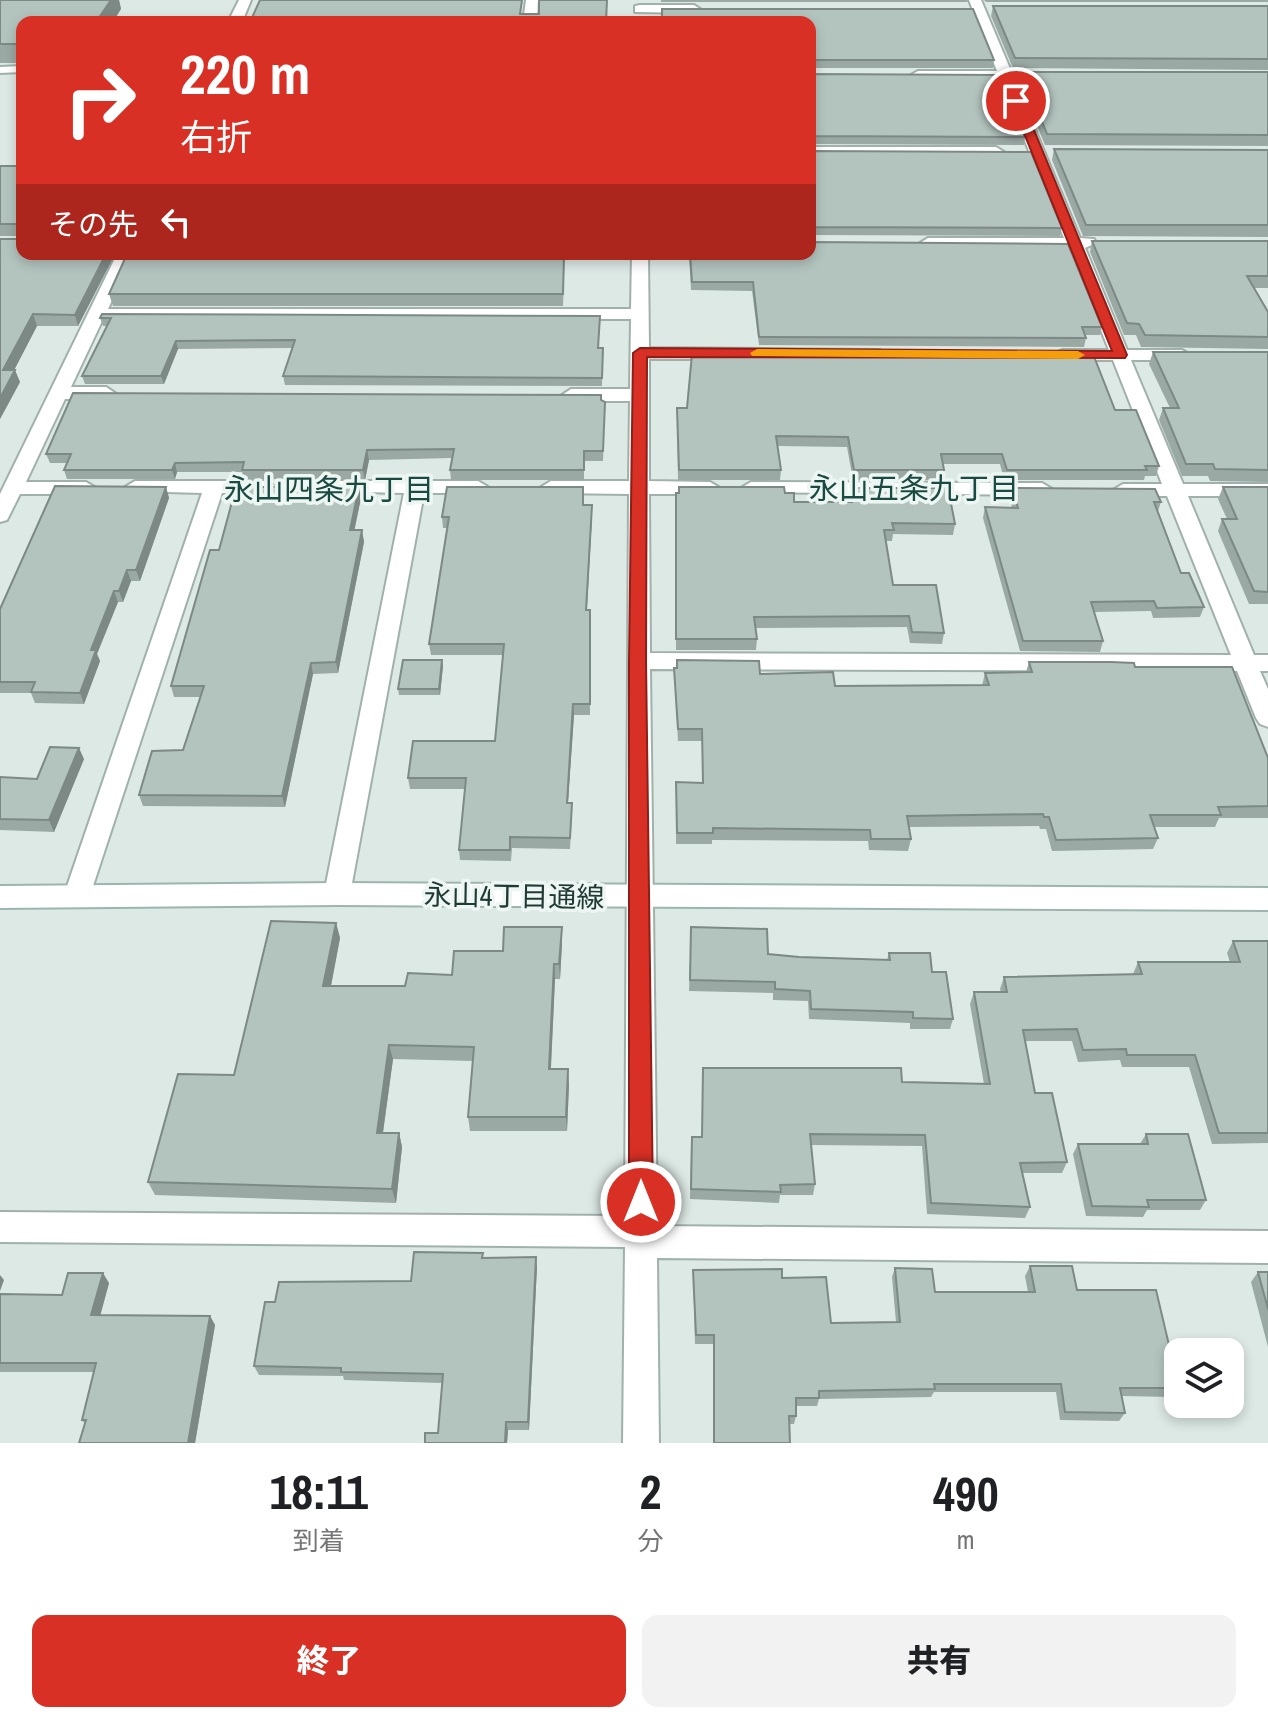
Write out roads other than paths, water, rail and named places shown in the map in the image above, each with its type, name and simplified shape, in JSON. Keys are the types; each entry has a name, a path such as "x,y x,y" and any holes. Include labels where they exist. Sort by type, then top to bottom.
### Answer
{"street":[{"path":"978,7 1006,75 1030,152 1075,243 1175,490 1257,663 1268,718"},
{"path":"640,10 702,9"},
{"path":"900,75 1037,75"},
{"path":"816,152 1030,152"},
{"path":"903,243 1104,243"},
{"path":"0,515 122,260"},
{"path":"640,260 641,1443"},
{"path":"96,314 640,314"},
{"path":"640,353 896,354"},
{"path":"1040,355 1194,355"},
{"path":"57,393 120,393"},
{"path":"546,395 641,395"},
{"path":"77,895 214,487"},
{"path":"337,894 415,487"},
{"path":"13,488 505,487"},
{"path":"535,487 1065,489"},
{"path":"1096,490 1268,490"},
{"path":"638,661 1257,663"},
{"name":"永山4丁目通線","path":"0,897 337,894 1268,899"},
{"path":"0,1227 1268,1247"}],"district":[{"name":"永山五条九丁目","path":"914,489"},
{"name":"永山四条九丁目","path":"329,490"}]}
